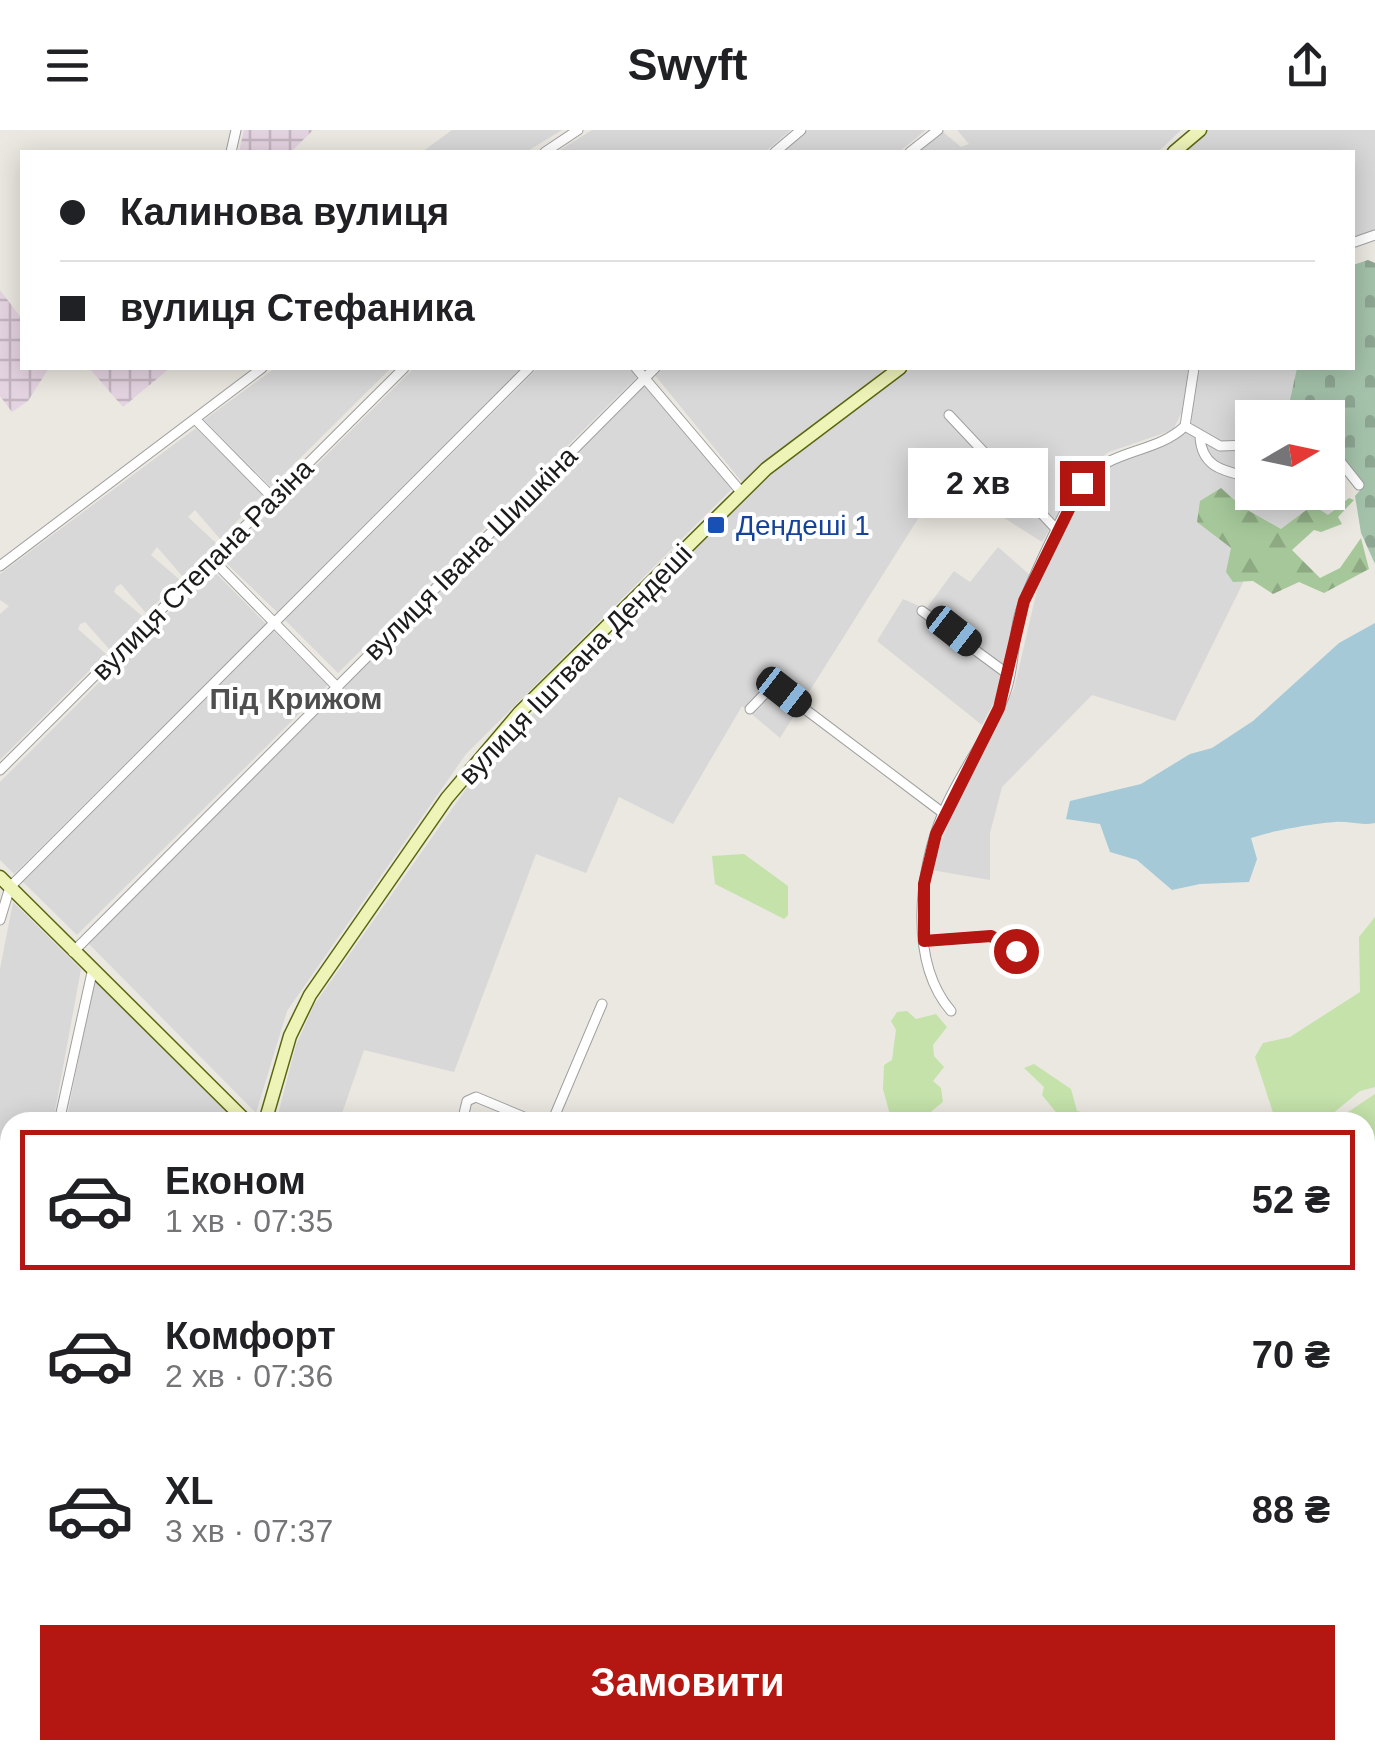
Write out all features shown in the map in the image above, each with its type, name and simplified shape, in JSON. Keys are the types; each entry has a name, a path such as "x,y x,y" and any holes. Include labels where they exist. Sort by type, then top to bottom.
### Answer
{"street":[{"path":"548,150 578,130"},
{"path":"776,150 801,130"},
{"path":"913,150 938,130"},
{"path":"1176,150 1200,130"},
{"path":"0,566 259,370"},
{"name":"вулиця Степана Разіна","path":"0,770 402,370"},
{"path":"0,920 5,882 276,623 527,370"},
{"path":"638,370 742,493"},
{"name":"вулиця Івана Шишкіна","path":"74,952 653,370"},
{"name":"вулиця Іштвана Дендеші","path":"269,1112 290,1036 310,994 455,787 520,712 742,493 796,445 897,370"},
{"path":"951,1011 934,980 924,941 924,884 943,813 991,727 1010,675 1020,612 1082,483 1097,468 1171,437 1185,426 1194,370"},
{"path":"949,415 1058,531"},
{"path":"195,419 274,498"},
{"path":"1185,426 1220,446 1235,446"},
{"path":"1200,438 1206,460 1215,468 1235,473"},
{"path":"1345,468 1358,485"},
{"path":"212,559 338,688"},
{"path":"922,611 1010,675"},
{"path":"750,709 773,685 943,813"},
{"path":"5,882 237,1112"},
{"path":"924,941 991,936 1016,951"},
{"path":"61,1112 92,968"},
{"path":"556,1112 602,1004"},
{"path":"466,1112 472,1098 509,1112"}],"shaded area":[{"path":"244,130 313,130 293,150 239,150"},
{"path":"452,130 562,130 529,150 425,150"},
{"path":"592,130 791,130 767,150 560,150"},
{"path":"808,130 926,130 901,150 784,150"},
{"path":"957,130 1181,130 1160,150 919,150 943,132 961,147 969,144"},
{"path":"1202,130 1375,130 1375,230 1355,238 1355,150 1179,150"},
{"path":"0,290 20,316 20,370 48,370 28,401 12,412 0,396"},
{"path":"91,370 168,370 123,407"},
{"path":"272,370 389,370 271,487 204,420"},
{"path":"412,370 519,370 277,612 222,559"},
{"path":"536,370 632,370 638,376 338,673 285,620"},
{"path":"659,370 884,370 742,482 654,374"},
{"path":"903,370 1188,370 1186,404 1173,430 1109,452 1086,468 1042,542 943,479 780,738 742,706 673,824 619,797 586,873 536,854 454,1072 364,1050 342,1112 279,1112 296,1045 314,1005 485,762 789,454"},
{"path":"1196,370 1297,370 1290,400 1235,400 1235,510 1332,510 1325,525 1268,532 1175,721 1092,695 1002,787 990,833 990,880 931,870 964,780 1014,689 1037,590 1088,481 1104,467 1191,427"},
{"path":"644,386 733,488 466,754 287,1011 256,1112 88,943"},
{"path":"196,428 263,494 220,539 195,510 188,517 216,543 183,577 157,547 151,555 180,580 146,613 121,584 116,587 114,592 142,616 110,650 85,622 80,624 78,629 106,654 0,760 0,614 9,606 0,600 0,574"},
{"path":"998,547 1031,576 1003,685 982,725 877,641 903,599 926,609 954,571 970,582"},
{"path":"212,569 266,624 14,874 0,860 0,782"},
{"path":"274,631 328,685 77,935 23,882"},
{"path":"13,902 81,969 55,1112 0,1112 0,969"},
{"path":"94,980 227,1112 68,1112"}],"green space":[{"path":"1368,260 1375,263 1375,564 1361,533 1355,496 1362,488 1345,466 1345,400 1290,400 1297,370 1355,370 1355,264"},
{"path":"1221,488 1235,501 1235,510 1247,510 1281,529 1306,510 1320,510 1328,515 1334,510 1345,510 1338,517 1342,524 1321,532 1314,530 1292,550 1320,578 1340,568 1361,538 1369,569 1324,593 1299,582 1273,594 1253,581 1233,582 1226,572 1231,548 1197,522 1200,501"},
{"path":"744,854 788,886 788,915 784,919 715,884 712,856"},
{"path":"1375,917 1375,1087 1360,1091 1335,1112 1273,1112 1255,1057 1263,1043 1290,1037 1360,992 1359,937"},
{"path":"907,1011 916,1019 936,1014 947,1027 933,1045 934,1056 944,1067 933,1081 941,1088 943,1102 930,1112 889,1112 883,1089 884,1065 892,1060 896,1030 891,1021 897,1012"},
{"path":"1034,1064 1071,1089 1077,1111 1082,1112 1056,1112 1042,1095 1044,1087 1024,1068"},
{"path":"1375,1094 1375,1112 1348,1112"}],"water":[{"path":"1375,623 1375,823 1327,823 1251,838 1257,859 1249,882 1200,884 1172,890 1137,860 1110,852 1100,824 1066,819 1070,801 1141,784 1190,754 1212,748 1253,721 1339,643"}],"place":[{"name":"Дендеші 1","path":"716,525"}],"district":[{"name":"Під Крижом","path":"296,699"}],"route":[{"path":"1016,951 991,936 924,941 924,884 943,813 991,727 1007,688 1024,601 1082,483"}]}
